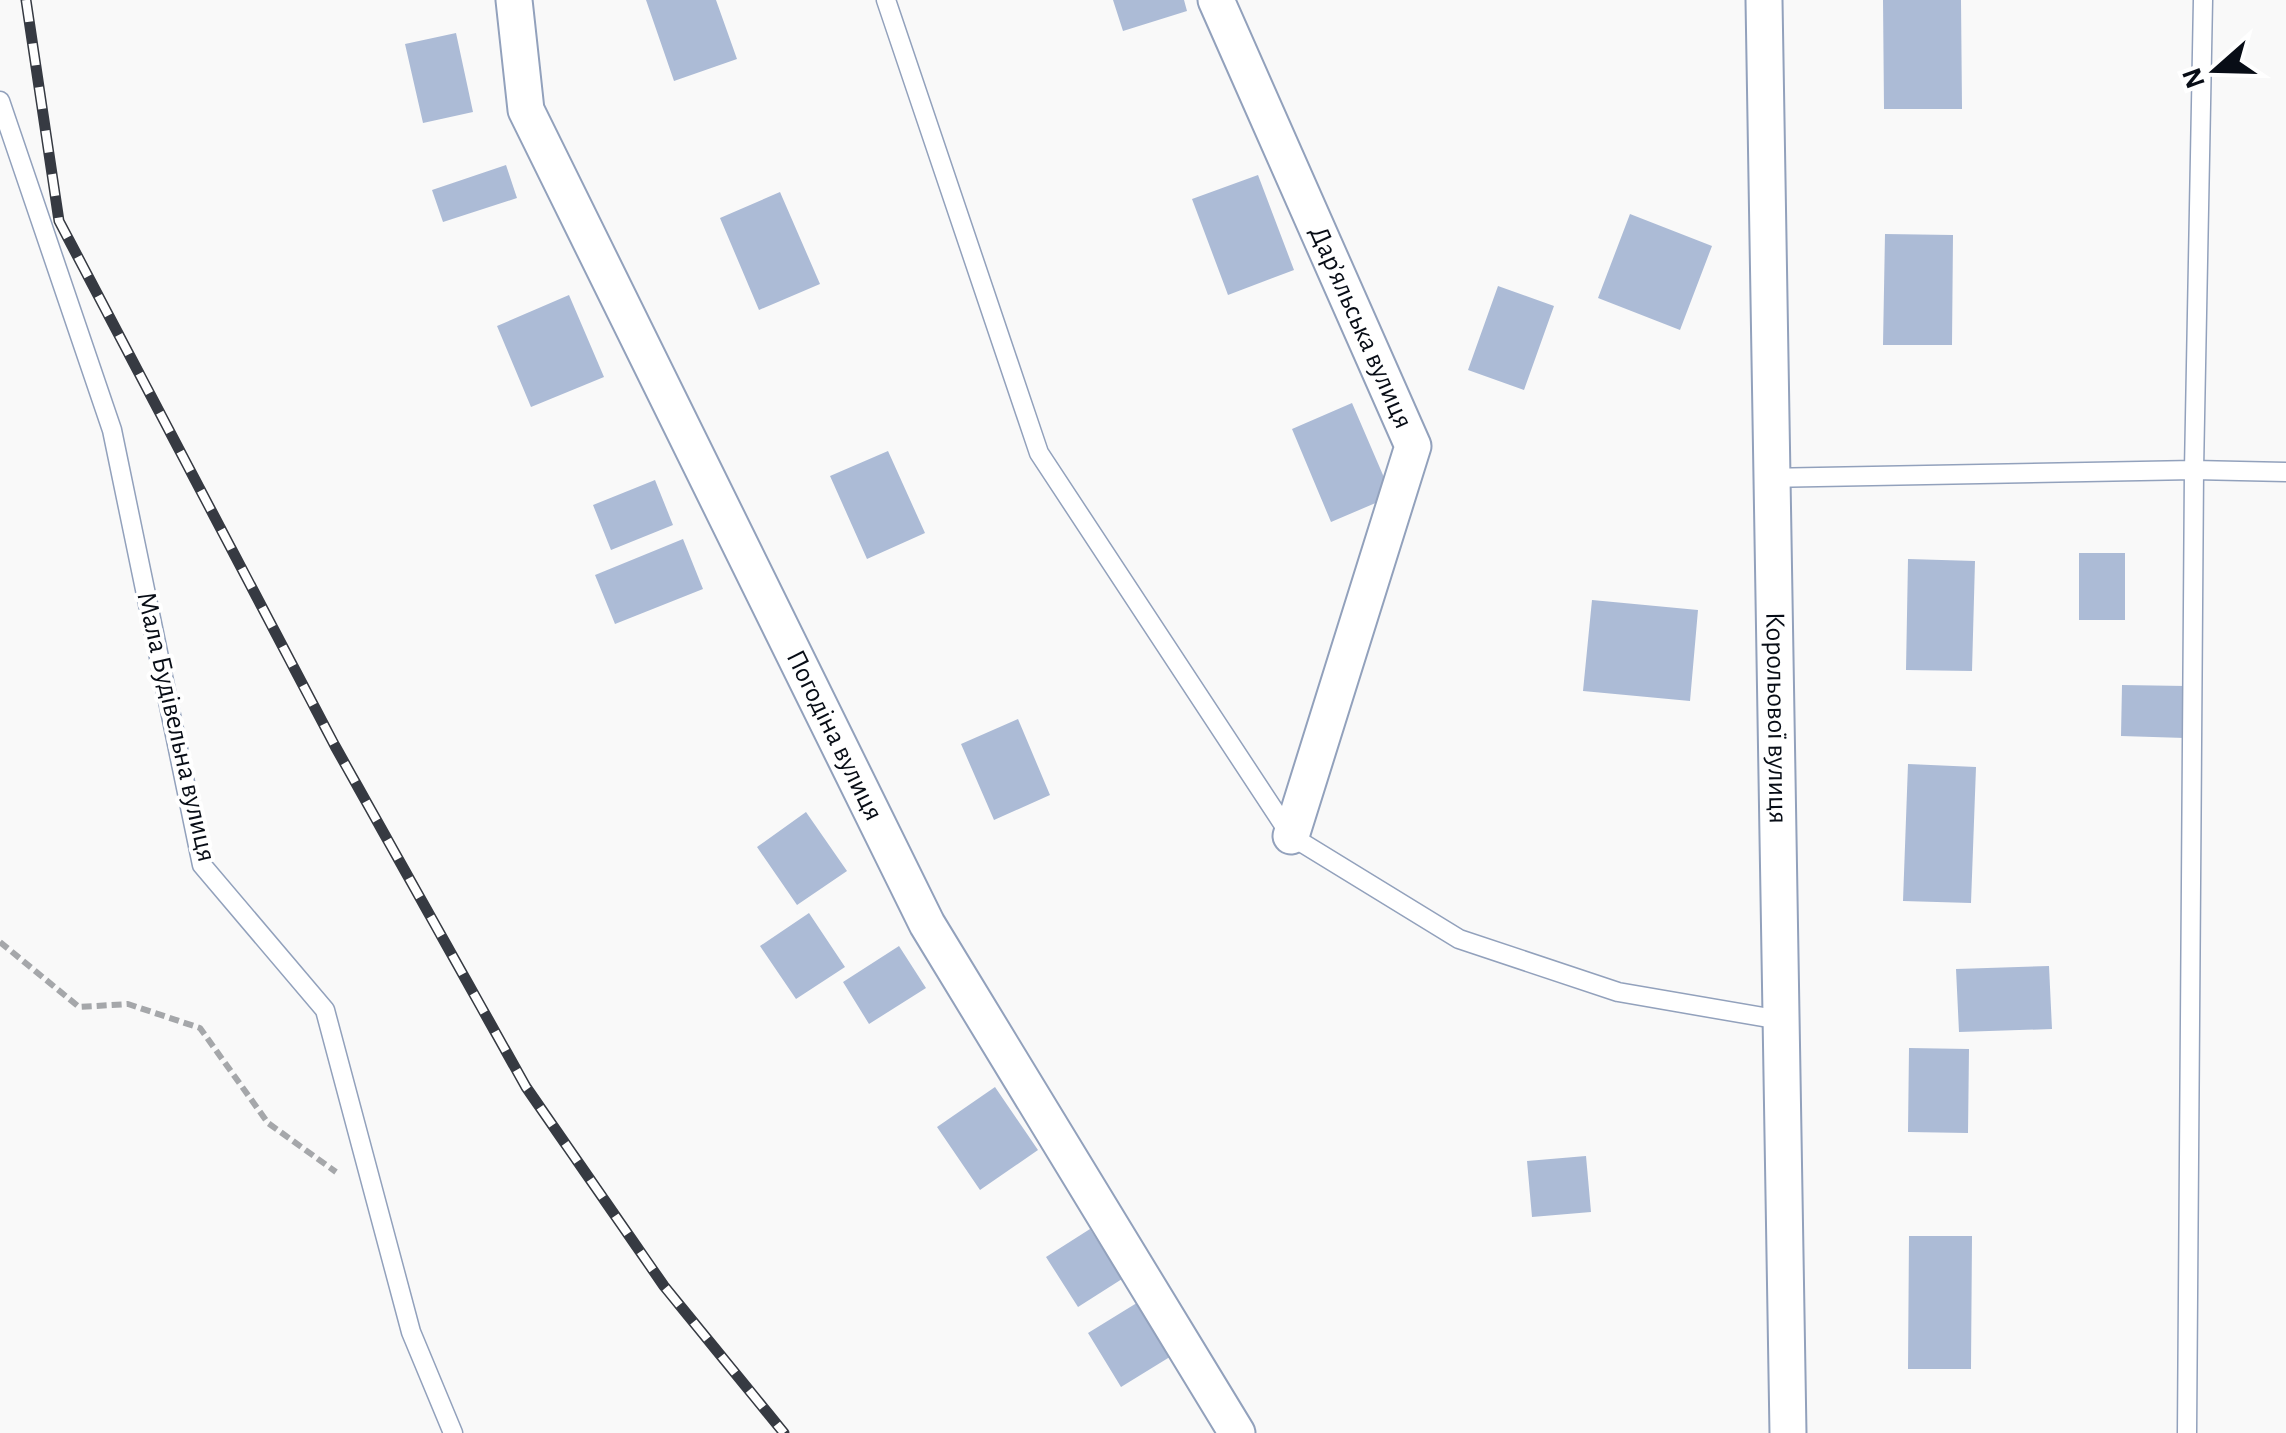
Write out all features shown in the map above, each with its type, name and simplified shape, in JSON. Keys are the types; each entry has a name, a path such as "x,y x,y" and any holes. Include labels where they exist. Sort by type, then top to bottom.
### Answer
{"street":[{"name":"Погодіна вулиця","path":"514,0 526,110 927,924 1237,1433"},
{"name":"Дар’яльська вулиця","path":"1216,0 1414,446 1291,836"},
{"name":"Корольової вулиця","path":"1764,0 1788,1433"}],"lane":[{"path":"886,0 1038,453 1291,836 1459,939 1618,992 1780,1020"},
{"path":"2187,1433 2194,470 2203,0"},
{"name":"Мала Будівельна вулиця","path":"0,101 112,430 202,865 325,1010 410,1332 453,1433"},
{"path":"1770,478 2194,470 2286,472"}],"path":[{"path":"0,942 79,1008 128,1004 200,1028 268,1123 333,1169 379,1216"}],"building":[{"path":"646,0 716,0 737,59 674,81"},
{"path":"1113,0 1184,0 1187,11 1123,31"},
{"path":"1883,0 1961,0 1962,109 1884,109"},
{"path":"456,33 473,112 423,123 405,44"},
{"path":"506,165 517,198 443,222 432,190"},
{"path":"1258,175 1294,270 1228,295 1192,199"},
{"path":"780,192 820,284 759,310 720,218"},
{"path":"1630,214 1712,246 1680,330 1598,298"},
{"path":"1885,234 1953,235 1952,345 1883,345"},
{"path":"1498,286 1554,306 1524,390 1468,370"},
{"path":"569,295 604,377 531,407 497,326"},
{"path":"1352,403 1392,496 1331,522 1292,429"},
{"path":"888,451 925,533 867,559 830,476"},
{"path":"655,480 673,525 611,550 593,505"},
{"path":"683,539 703,589 615,624 595,575"},
{"path":"2079,553 2125,553 2125,620 2079,620"},
{"path":"1908,559 1975,561 1972,671 1906,670"},
{"path":"1592,600 1698,610 1690,701 1583,691"},
{"path":"2122,685 2186,686 2185,738 2121,736"},
{"path":"1018,719 1050,795 994,820 961,744"},
{"path":"1908,764 1976,767 1971,903 1903,901"},
{"path":"806,812 847,871 797,905 757,847"},
{"path":"809,913 845,967 796,999 760,946"},
{"path":"899,946 926,988 869,1024 843,982"},
{"path":"2049,966 2052,1029 1959,1032 1956,969"},
{"path":"1909,1048 1969,1049 1968,1133 1908,1132"},
{"path":"995,1087 1038,1150 980,1190 937,1127"},
{"path":"1586,1156 1591,1212 1532,1217 1527,1161"},
{"path":"1090,1229 1122,1279 1078,1307 1046,1257"},
{"path":"1909,1236 1972,1236 1971,1369 1908,1369"},
{"path":"1140,1301 1173,1355 1121,1387 1088,1333"}],"railway":[{"path":"26,0 59,221 335,746 526,1087 664,1286 784,1433"}]}
